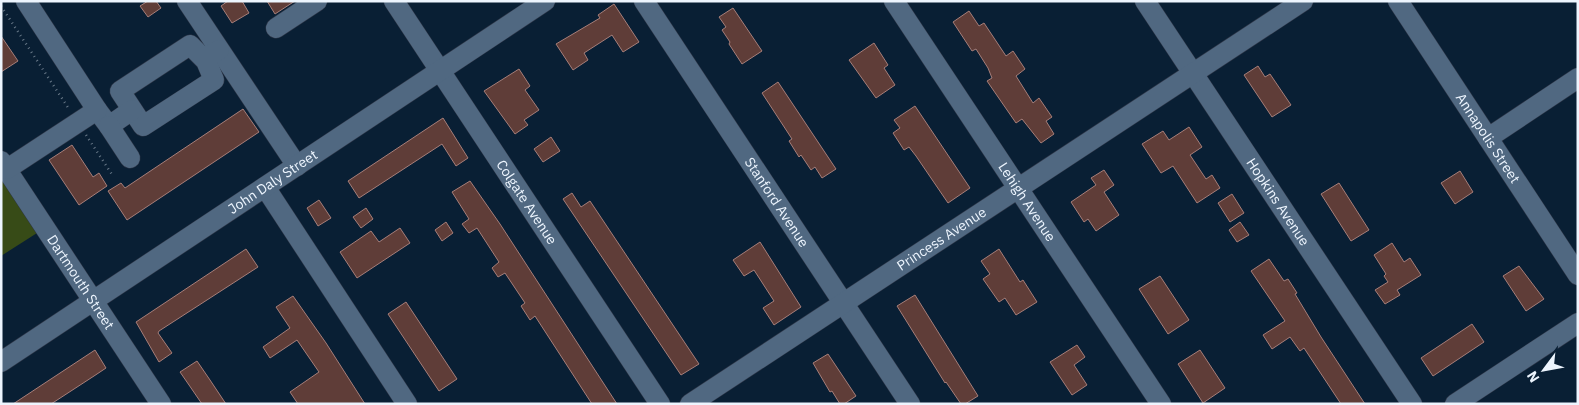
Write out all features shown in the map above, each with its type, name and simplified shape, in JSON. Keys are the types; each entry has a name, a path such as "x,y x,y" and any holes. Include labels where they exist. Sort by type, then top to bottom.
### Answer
{"street":[{"path":"26,1 130,158"},
{"path":"186,1 212,55 297,166"},
{"path":"276,28 317,1"},
{"name":"Colgate Avenue","path":"394,1 660,404"},
{"name":"John Daly Street","path":"1,362 545,1"},
{"name":"Stanford Avenue","path":"644,1 910,404"},
{"name":"Lehigh Avenue","path":"894,1 1161,404"},
{"name":"Hopkins Avenue","path":"1145,1 1412,404"},
{"name":"Princess Avenue","path":"690,404 1303,1"},
{"name":"Annapolis Street","path":"1398,1 1578,275"},
{"path":"190,45 212,55 214,80 143,126 120,91 190,45"},
{"path":"1488,138 1578,78"},
{"path":"4,165 103,118 132,110"},
{"name":"Dartmouth Street","path":"4,165 161,404"},
{"path":"265,187 408,404"},
{"path":"1455,404 1578,323"}],"path":[{"path":"1,6 74,117"},
{"path":"84,132 113,176"}],"green space":[{"path":"1,178 37,233 1,256"}],"building":[{"path":"148,1 156,1 161,8 148,17 140,6"},
{"path":"228,1 242,1 249,13 232,23 221,6"},
{"path":"267,1 295,1 275,14"},
{"path":"614,4 639,42 623,52 612,35 584,53 588,60 573,70 556,44 600,18 598,15"},
{"path":"733,8 762,51 742,64 722,30 726,27 719,17"},
{"path":"969,11 979,26 984,23 1006,56 1013,51 1025,69 1016,76 1033,103 1039,98 1052,117 1046,121 1054,134 1041,143 1022,119 1016,123 987,81 992,78 988,68 976,49 972,51 953,22"},
{"path":"1,36 18,61 1,72"},
{"path":"874,43 888,65 884,68 895,85 876,98 849,60"},
{"path":"1258,66 1265,77 1270,74 1291,105 1272,117 1244,75"},
{"path":"519,69 530,86 525,90 539,110 524,120 528,125 515,134 484,91"},
{"path":"778,82 836,169 822,178 815,167 811,170 801,155 799,157 789,141 792,139 762,93"},
{"path":"915,106 970,188 948,203 909,147 904,150 893,133 900,128 894,120"},
{"path":"243,109 259,132 127,220 108,191 121,183 125,188"},
{"path":"443,118 468,158 456,166 442,144 359,198 348,181"},
{"path":"1189,127 1202,147 1190,155 1206,179 1212,175 1220,188 1197,203 1173,166 1161,173 1142,144 1163,131 1169,140"},
{"path":"551,137 560,151 543,162 534,149"},
{"path":"72,145 93,177 99,173 107,186 79,205 49,160"},
{"path":"1104,170 1114,185 1104,192 1119,215 1096,231 1088,219 1084,222 1071,202 1096,185 1091,178"},
{"path":"1460,171 1473,192 1455,204 1441,183"},
{"path":"470,181 617,404 592,404 535,316 530,320 521,306 525,303 505,273 498,277 492,268 499,262 477,228 469,233 462,224 469,219 452,192"},
{"path":"1339,183 1369,230 1351,241 1321,194"},
{"path":"572,193 581,207 590,201 699,364 681,375 563,199"},
{"path":"1232,194 1244,213 1230,222 1218,203"},
{"path":"319,200 331,218 318,226 307,208"},
{"path":"366,208 373,219 361,228 353,217"},
{"path":"446,222 453,233 442,241 435,230"},
{"path":"1240,222 1249,235 1237,242 1229,230"},
{"path":"400,228 410,243 357,278 340,252 371,231 379,242"},
{"path":"760,242 801,307 774,325 763,308 774,301 754,270 744,276 733,260"},
{"path":"1392,243 1404,262 1410,258 1421,275 1397,290 1400,295 1385,304 1375,290 1388,282 1384,276 1386,274 1374,255"},
{"path":"246,249 258,267 159,331 158,333 172,353 159,362 136,322"},
{"path":"999,249 1020,282 1023,280 1037,302 1016,315 1005,298 999,302 983,279 990,274 981,261"},
{"path":"1269,259 1284,281 1288,279 1321,337 1365,404 1341,404 1304,348 1300,351 1290,337 1272,349 1263,335 1285,321 1251,271"},
{"path":"1519,266 1544,299 1526,311 1503,276"},
{"path":"1160,276 1189,320 1168,334 1139,289"},
{"path":"915,295 978,396 965,404 961,404 945,383 897,306"},
{"path":"293,296 365,404 298,404 290,392 319,372 297,340 270,358 263,347 290,328 276,307"},
{"path":"406,302 457,379 439,391 388,314"},
{"path":"1472,324 1484,342 1433,376 1421,358"},
{"path":"1077,345 1085,357 1074,365 1087,385 1072,395 1050,362"},
{"path":"95,350 106,368 94,376 51,404 13,404"},
{"path":"1200,350 1225,388 1203,403 1178,364"},
{"path":"828,354 856,396 844,404 840,404 832,391 830,392 813,363"},
{"path":"197,361 226,404 202,404 180,372"}]}
